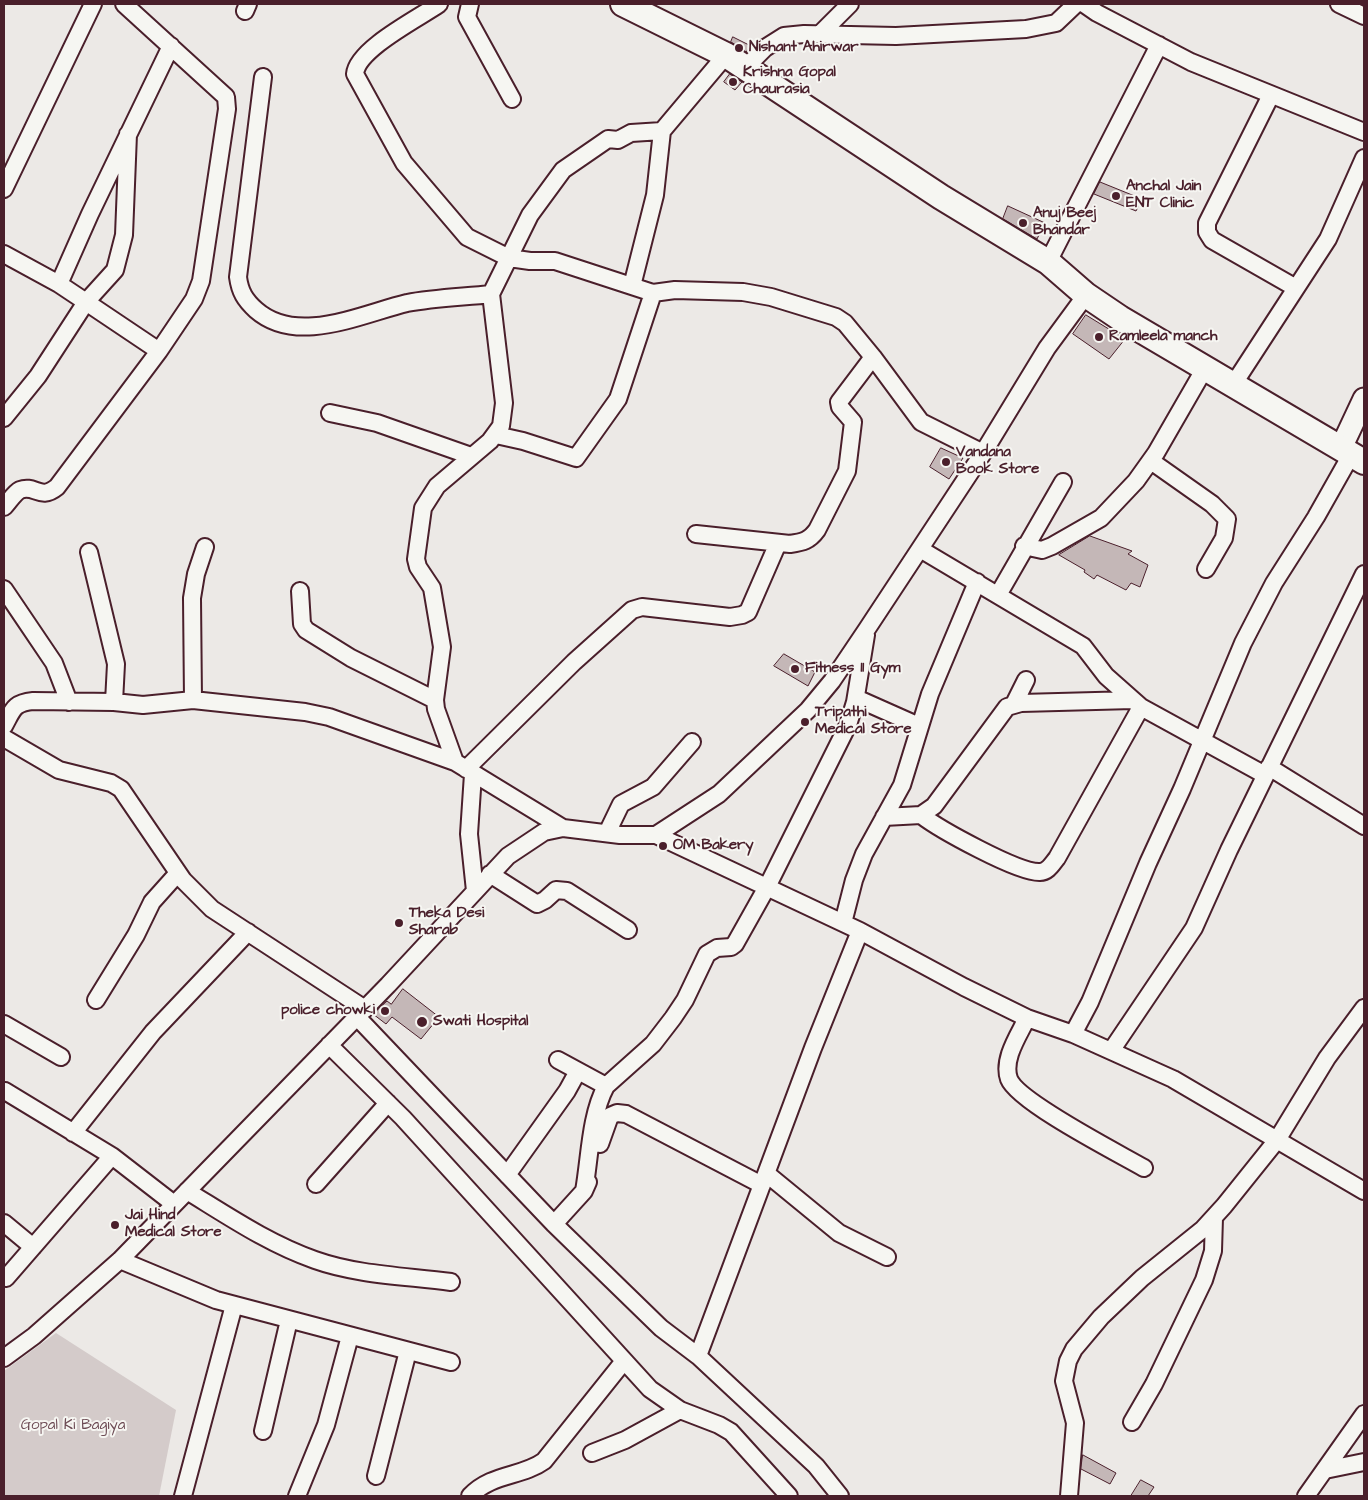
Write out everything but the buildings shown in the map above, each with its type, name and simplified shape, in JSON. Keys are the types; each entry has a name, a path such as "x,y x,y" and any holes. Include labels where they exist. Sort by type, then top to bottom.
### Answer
{"main road":[{"path":"633,6 736,61 941,197 1048,262 1086,295 1352,455"}],"street":[{"path":"4,189 93,4"},
{"path":"4,507 18,491 27,488 41,494 50,492 57,487 159,351 194,299 201,281 227,109 226,96 124,4"},
{"path":"439,4 382,40 359,63 354,74 404,163 467,237 509,258 530,261 555,260 653,293 675,290 733,292 771,297 836,317 845,322 873,356 921,422 983,453"},
{"path":"470,4 467,17 512,99"},
{"path":"819,34 850,4"},
{"path":"475,891 465,768 435,700 442,660 442,647 432,588 418,567 416,559 420,521 428,498 436,486 496,435 504,416 491,294 530,215 563,170 608,139 618,140 631,133 662,131 736,61 776,39 784,36 819,34 896,36 1032,28 1056,23 1076,4"},
{"path":"1084,4 1097,13 1191,62 1364,132"},
{"path":"1339,4 1364,16"},
{"path":"1048,262 1159,45"},
{"path":"59,284 171,46"},
{"path":"263,76 238,277 242,295 254,308 280,324 310,326 409,303 491,294"},
{"path":"1271,95 1207,223 1206,232 1212,240 1296,288"},
{"path":"632,286 655,195 662,131"},
{"path":"4,418 38,376 86,302 115,270 124,235 128,134"},
{"path":"1233,385 1328,239 1364,158"},
{"path":"4,254 59,284 159,351"},
{"path":"496,435 523,441 576,458 618,399 653,293"},
{"path":"656,835 719,794 808,710 832,681 983,453 1046,348 1086,295"},
{"path":"696,534 778,543 806,542 811,538 847,471 853,422 840,407 840,402 873,356"},
{"path":"1024,546 1042,550 1102,518 1136,481 1151,461 1205,368"},
{"path":"1072,1034 1090,1002 1148,863 1174,809 1243,643 1274,583 1316,517 1352,455 1364,399"},
{"path":"330,413 377,423 471,456"},
{"path":"1151,461 1212,504 1228,519 1224,538 1206,569"},
{"path":"998,595 1024,546 1062,482"},
{"path":"465,768 574,662 632,610 642,607 730,616 742,616 748,612 778,543"},
{"path":"193,700 192,598 196,574 205,547"},
{"path":"920,549 1083,646 1106,676 1137,703 1202,741 1267,771 1364,826"},
{"path":"89,552 116,664 114,702"},
{"path":"1111,1051 1194,928 1267,771 1364,574"},
{"path":"843,923 860,864 902,785 930,694 977,582"},
{"path":"4,589 54,664 69,702"},
{"path":"300,591 302,624 306,630 351,658 435,700"},
{"path":"584,1191 598,1108 606,1086 653,1044 673,1018 685,1000 707,954 718,948 731,947 735,944 848,725 856,698 867,629"},
{"path":"1014,704 1026,680"},
{"path":"856,698 919,726"},
{"path":"4,726 14,707 21,702 114,702 143,705 193,700 305,712 329,717 465,768 563,828"},
{"path":"884,817 921,815 934,806 1007,707 1014,704 1137,703"},
{"path":"921,815 946,832 999,858 1036,872 1048,869 1057,858 1137,703"},
{"path":"4,738 48,765 111,783 120,789 192,891 212,909 248,932 361,1013 507,1175 554,1224 661,1328 698,1356 816,1466 840,1496"},
{"path":"607,833 621,804 653,787 692,742"},
{"path":"4,1358 34,1336 120,1260 361,1013 508,856 544,832 563,828 607,833 656,835 860,931 964,987 1027,1018 1072,1034 1173,1079 1364,1191"},
{"path":"96,1000 136,935 152,902 178,873"},
{"path":"490,874 536,904 545,900 556,890 566,891 628,930"},
{"path":"698,1356 860,931"},
{"path":"73,1133 153,1032 248,932"},
{"path":"1069,1496 1075,1423 1064,1381 1068,1361 1100,1317 1142,1278 1214,1218 1277,1140 1327,1058 1364,1008"},
{"path":"1027,1018 1008,1059 1010,1080 1016,1089 1043,1109 1144,1168"},
{"path":"4,1024 60,1057"},
{"path":"329,1045 388,1103 650,1390 680,1410 719,1425 731,1432 789,1496"},
{"path":"558,1060 606,1086"},
{"path":"507,1175 567,1091 578,1070"},
{"path":"5,1092 112,1156 174,1204"},
{"path":"316,1184 388,1103"},
{"path":"554,1224 584,1191 606,1123 610,1116 617,1113 635,1118 764,1179 839,1233 887,1257"},
{"path":"6,1278 112,1156"},
{"path":"187,1191 261,1236 316,1261 355,1269 451,1282"},
{"path":"1132,1422 1154,1384 1204,1280 1212,1251 1214,1218"},
{"path":"4,1223 33,1247"},
{"path":"120,1260 197,1293 234,1305 451,1362"},
{"path":"183,1496 234,1305"},
{"path":"264,1431 289,1320"},
{"path":"298,1496 326,1425 350,1336"},
{"path":"376,1476 408,1351"},
{"path":"470,1496 497,1478 537,1466 544,1461 624,1361"},
{"path":"592,1453 624,1440 680,1410"},
{"path":"1306,1496 1364,1414"},
{"path":"1325,1470 1364,1462"}],"green space":[{"name":"Gopal Ki Bagiya","path":"56,1333 176,1410 159,1496 4,1496 4,1371"}],"place":[{"name":"Nishant Ahirwar","path":"739,48"},
{"name":"Krishna Gopal Chaurasia","path":"733,82"},
{"name":"Anchal Jain ENT Clinic","path":"1116,196"},
{"name":"Anuj Beej Bhandar","path":"1023,223"},
{"name":"Ramleela manch","path":"1099,337"},
{"name":"Vandana Book Store","path":"946,462"},
{"name":"Fitness 11 Gym","path":"795,669"},
{"name":"Tripathi Medical Store","path":"805,722"},
{"name":"OM Bakery","path":"663,846"},
{"name":"Theka Desi Sharab","path":"399,923"},
{"name":"police chowki","path":"385,1011"},
{"name":"Swati Hospital","path":"422,1022"},
{"name":"Jai Hind Medical Store","path":"115,1225"}]}
